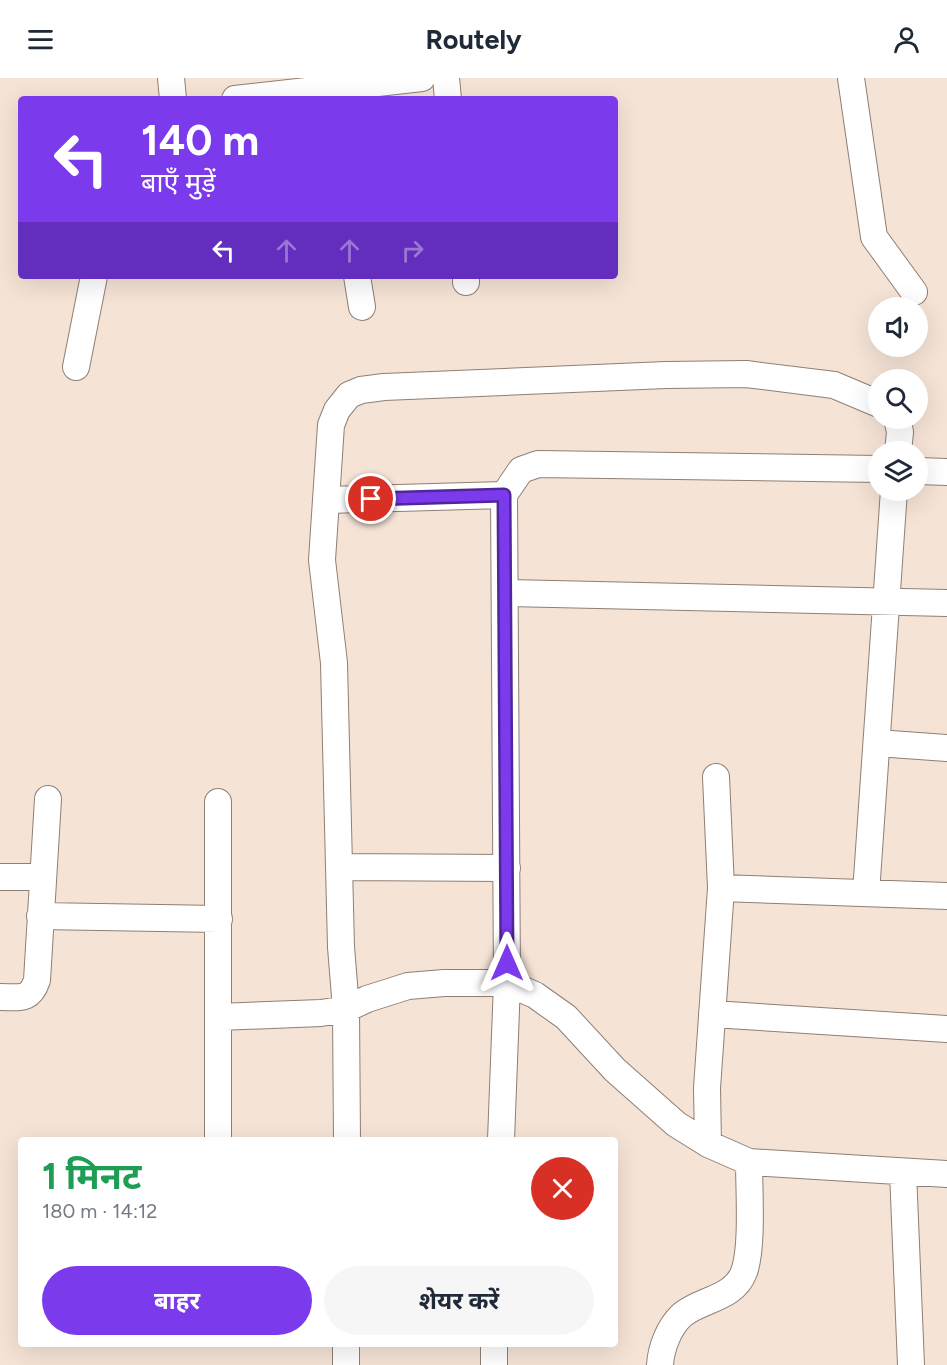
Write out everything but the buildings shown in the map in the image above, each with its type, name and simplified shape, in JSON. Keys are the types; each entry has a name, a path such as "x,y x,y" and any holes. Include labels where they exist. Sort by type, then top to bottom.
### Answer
{"street":[{"path":"171,78 173,96"},
{"path":"292,96 330,94 422,78"},
{"path":"446,78 448,96"},
{"path":"851,78 874,237 914,292"},
{"path":"76,367 93,279"},
{"path":"357,279 362,307"},
{"path":"347,1137 346,1009 339,867 334,663 322,560 331,425 341,402 349,395 361,390 384,387 746,374 834,385 868,399"},
{"path":"501,1137 507,983 504,495 521,470 538,464 868,469"},
{"path":"928,471 947,472"},
{"path":"327,500 504,495"},
{"path":"866,893 893,501"},
{"path":"505,593 947,603"},
{"path":"877,743 947,748"},
{"path":"708,1144 707,1088 721,888 716,777"},
{"path":"0,997 24,997 33,991 37,980 48,799"},
{"path":"218,802 218,1137"},
{"path":"339,867 507,868"},
{"path":"0,877 43,878"},
{"path":"721,888 947,896"},
{"path":"40,916 219,919"},
{"path":"219,1017 321,1013 346,1009 367,999 408,986 444,983 507,983 536,995 566,1017 615,1070 676,1124 708,1144 749,1162 947,1174"},
{"path":"712,1014 947,1029"},
{"path":"656,1363 668,1335 682,1315 733,1288 744,1272 748,1251 749,1162"},
{"path":"903,1172 911,1365"},
{"path":"346,1347 346,1365"},
{"path":"494,1347 494,1365"}],"route":[{"path":"371,499 504,495 507,963"}]}
